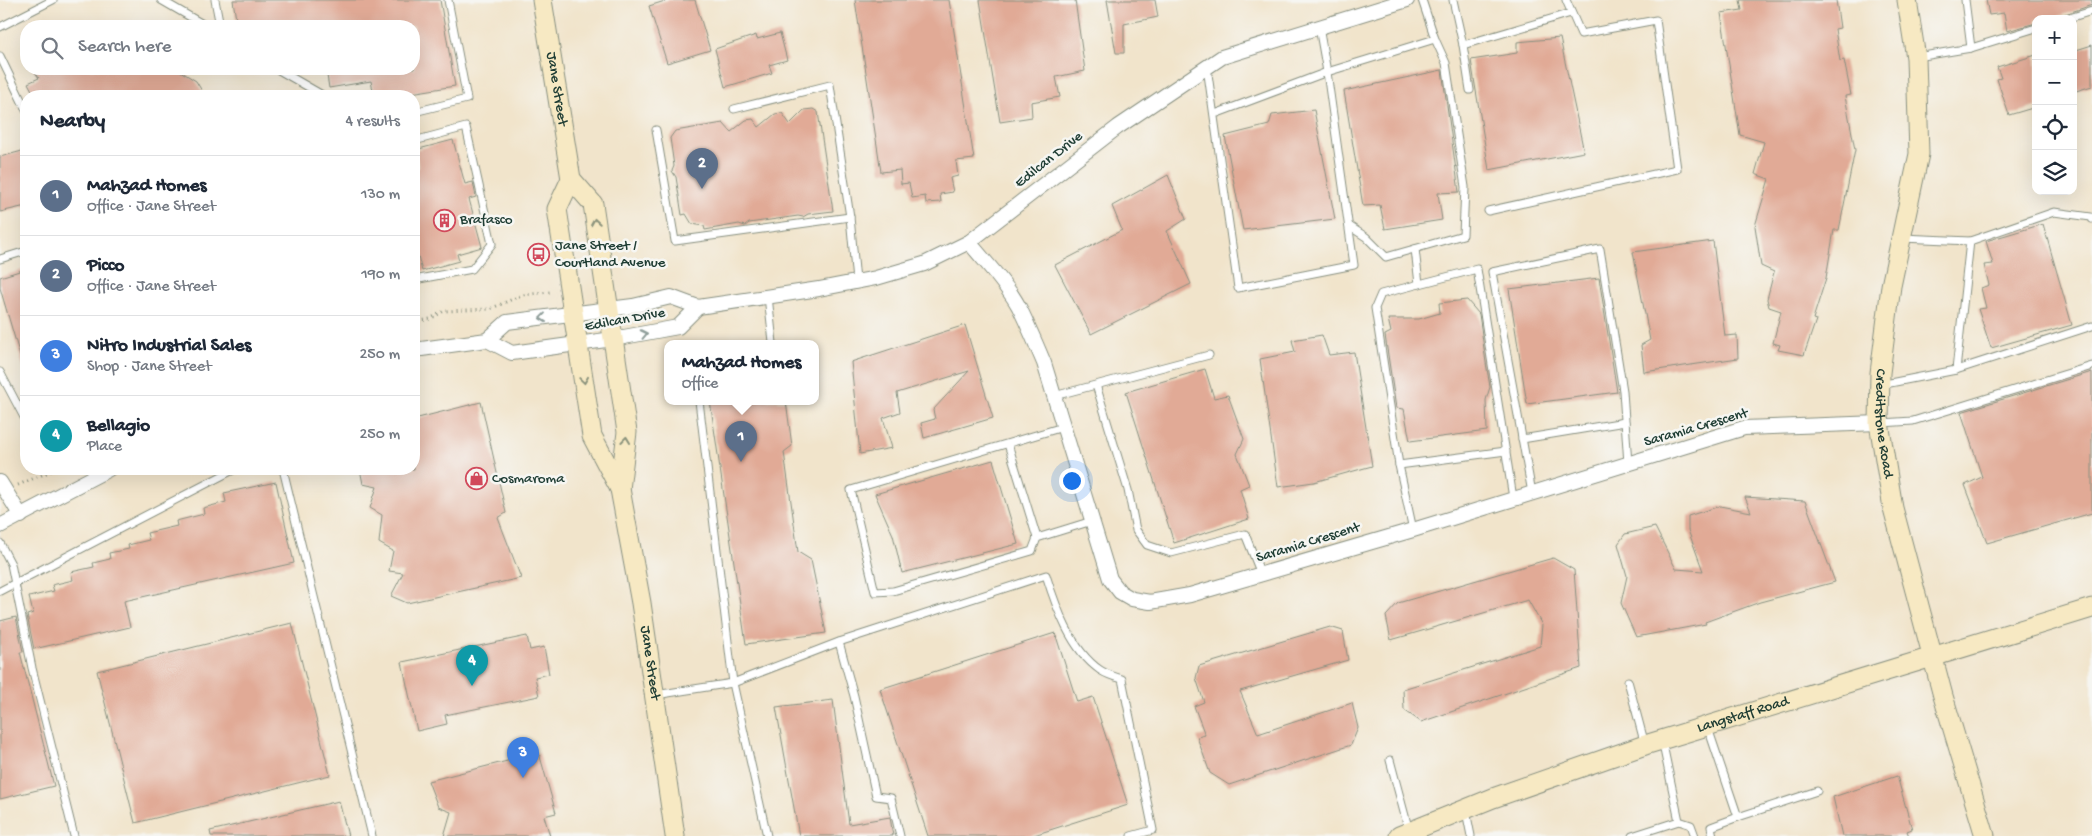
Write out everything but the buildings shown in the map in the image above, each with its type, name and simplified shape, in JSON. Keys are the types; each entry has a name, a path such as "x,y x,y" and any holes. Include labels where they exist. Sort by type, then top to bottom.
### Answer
{"street":[{"name":"Jane Street","path":"542,0 570,179 558,209 592,436 620,489"},
{"name":"Edilcan Drive","path":"698,307 678,327 613,339 512,353 487,340 507,322 608,309 671,297 698,307 856,282 924,264 969,242 1118,127 1222,57 1407,0"},
{"name":"Creditstone Road","path":"1907,0 1916,58 1919,154 1891,286 1880,385 1879,423 1893,508 1985,836"},
{"name":"Jane Street","path":"570,179 593,204 626,432 620,489 655,695 675,836"},
{"name":"Saramia Crescent","path":"969,242 1001,280 1018,305 1044,363 1110,579 1120,592 1132,599 1150,602 1190,596 1413,530 1744,428 1879,423"},
{"path":"420,349 487,340"},
{"path":"0,526 99,475"},
{"path":"0,482 21,516"},
{"name":"Langstaff Road","path":"1406,834 1465,809 1654,743 2092,608"}],"lane":[{"path":"0,27 53,0"},
{"path":"215,0 219,20"},
{"path":"420,111 467,99 448,0"},
{"path":"1349,226 1366,237 1386,256 1462,235 1465,187 1446,63 1422,0"},
{"path":"1452,0 1463,45 1470,90"},
{"path":"1488,211 1677,169 1656,20 1580,34 1566,0"},
{"path":"1965,0 1971,48"},
{"path":"165,1 196,20"},
{"path":"2077,16 2092,11"},
{"path":"1463,45 1571,13"},
{"path":"1207,66 1238,288 1354,265 1319,27"},
{"path":"1916,58 1971,48 2032,29"},
{"path":"1215,114 1327,72 1436,39"},
{"path":"0,56 20,98"},
{"path":"287,75 314,90"},
{"path":"734,108 830,85 850,217 856,282"},
{"path":"420,139 466,127 492,244 472,269 420,279"},
{"path":"656,130 675,241 850,217"},
{"path":"1902,238 1970,241 2054,212 2092,217"},
{"path":"1956,370 1970,241"},
{"path":"1415,249 1419,284"},
{"path":"1532,493 1492,272 1600,249 1623,391 1628,464"},
{"path":"0,259 20,253"},
{"path":"1413,530 1399,465 1375,308 1382,294 1477,269 1513,498"},
{"path":"768,296 773,340"},
{"path":"1880,385 1956,370 2092,326"},
{"path":"1054,396 1208,355"},
{"path":"1879,423 1914,421 2092,366"},
{"path":"0,372 20,410"},
{"path":"1096,385 1128,490 1136,530 1148,545 1171,553 1245,534 1261,574"},
{"path":"699,405 734,683 767,836"},
{"path":"1522,439 1625,422"},
{"path":"1008,444 1037,538 1032,551 893,591 875,592 851,490 1063,427"},
{"path":"1399,465 1506,451"},
{"path":"0,591 223,475"},
{"path":"284,475 372,836"},
{"path":"1037,538 1092,521"},
{"path":"0,543 11,564 32,668 74,836"},
{"path":"655,695 734,683 839,642 1046,575 1055,603 1074,640 1100,670 1122,680 1154,833 1131,836"},
{"path":"839,642 854,696 876,796 891,798 900,836"},
{"path":"1628,681 1654,743 1679,821"},
{"path":"1708,727 1738,817"},
{"path":"1390,760 1406,834"},
{"path":"1713,836 1711,828 1817,791"},
{"path":"1465,809 1471,836"},
{"path":"1632,836 1679,821 1691,825 1695,836"}],"path":[{"path":"420,321 430,319 444,311 490,310 522,295 550,292"},
{"path":"26,481 41,475"}],"place":[{"name":"Picco","path":"702,189"},
{"name":"Brafasco","path":"444,220"},
{"name":"Jane Street / Courtland Avenue","path":"539,255"},
{"name":"Mahzad Homes","path":"741,462"},
{"name":"Cosmaroma","path":"476,479"},
{"name":"Bellagio","path":"472,686"},
{"name":"Nitro Industrial Sales","path":"523,778"}]}
